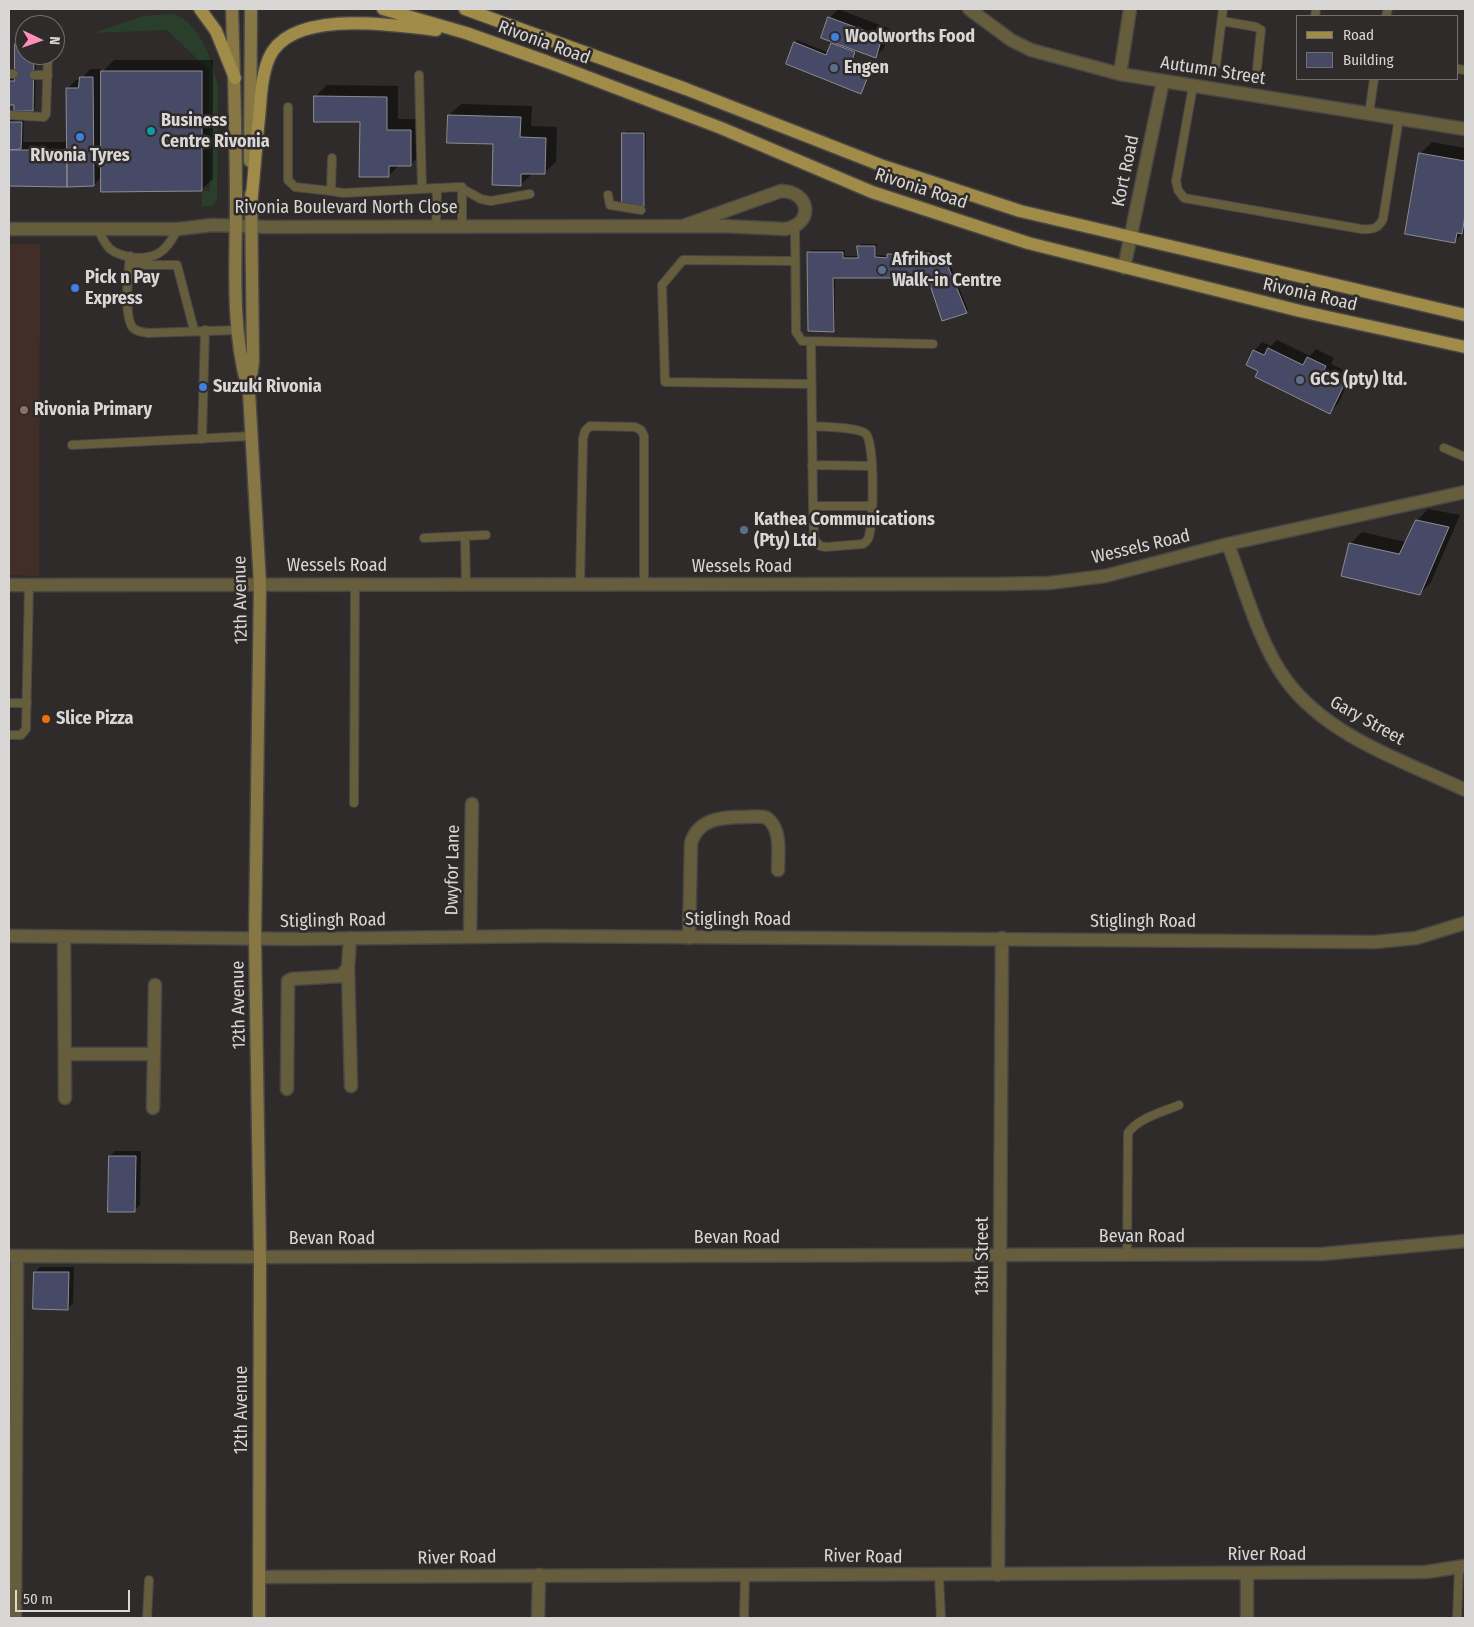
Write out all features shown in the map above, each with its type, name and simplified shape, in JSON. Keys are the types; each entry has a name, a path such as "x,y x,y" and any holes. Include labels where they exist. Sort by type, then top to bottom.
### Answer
{"main road":[{"path":"200,9 216,31 235,78"},
{"name":"12th Avenue","path":"232,9 235,78 234,225 238,330 241,364 249,392"},
{"name":"12th Avenue","path":"251,9 253,361 249,392 260,584 255,939 260,1257 258,1618"},
{"name":"Rivonia Road","path":"383,9 466,33 721,128 872,192 1028,243 1300,311 1465,347"},
{"name":"Rivonia Road","path":"465,9 686,89 899,171 1020,211 1465,315"},
{"path":"251,205 263,78 270,56 281,43 298,32 332,24 387,24 466,33"}],"street":[{"name":"Autumn Street","path":"969,9 1011,40 1031,50 1120,74 1465,129"},
{"path":"1120,74 1130,9"},
{"name":"Kort Road","path":"1124,268 1162,81"},
{"name":"Rivonia Boulevard North Close","path":"9,229 178,229 213,224 252,226 462,225 795,228 804,217 806,208 802,200 791,191 781,191 683,226"},
{"name":"Wessels Road","path":"9,585 1049,583 1105,576 1228,544 1465,492"},
{"name":"Gary Street","path":"1228,544 1274,660 1286,680 1304,702 1317,714 1346,734 1465,790"},
{"name":"Dwyfor Lane","path":"470,936 472,804"},
{"path":"689,938 691,843 694,833 700,827 723,817 763,816 772,823 778,835 778,870"},
{"name":"Stiglingh Road","path":"9,936 255,939 470,936 1002,938 1375,942 1416,938 1465,923"},
{"path":"64,937 65,1098"},
{"path":"350,938 348,968 351,1086"},
{"name":"13th Street","path":"998,1575 1002,938"},
{"path":"287,1089 288,981 292,979 341,976 348,968"},
{"path":"153,1108 155,985"},
{"path":"65,1054 154,1054"},
{"name":"Bevan Road","path":"13,1256 1000,1256 1322,1254 1465,1241"},
{"path":"13,1256 12,1575 15,1618"},
{"name":"River Road","path":"259,1577 745,1574 939,1576 1426,1572 1462,1567"},
{"path":"1247,1573 1247,1618"},
{"path":"538,1618 539,1575"}],"lane":[{"path":"1216,65 1223,9"},
{"path":"1222,21 1256,27 1261,30 1257,68"},
{"path":"9,115 44,117 46,114 48,65"},
{"path":"34,75 48,75"},
{"path":"419,75 422,189"},
{"path":"1369,114 1374,80"},
{"path":"1193,86 1176,182 1178,190 1184,198 1361,229 1372,230 1380,226 1383,219 1399,118"},
{"path":"288,107 288,180 295,187 343,194 462,187 481,199 490,201 530,194"},
{"path":"331,191 332,158"},
{"path":"462,187 462,225"},
{"path":"436,226 437,188"},
{"path":"608,195 610,205 641,210"},
{"path":"795,228 796,332 802,341 933,344"},
{"path":"98,229 105,244 111,250 130,261 177,265 194,330"},
{"path":"130,261 158,254 164,249 178,229"},
{"path":"795,261 683,260 662,285 665,382 812,384"},
{"path":"130,261 128,310 131,324 135,330 148,333 238,330"},
{"path":"202,439 205,330"},
{"path":"811,342 812,465 814,539 820,546 863,544 870,533 872,506 872,466 869,440 861,431 812,426"},
{"path":"580,584 583,439 585,431 590,426 635,427 641,430 644,436 644,584"},
{"path":"72,445 252,436"},
{"path":"1444,448 1465,457"},
{"path":"812,465 872,466"},
{"path":"813,506 872,506"},
{"path":"424,538 486,535"},
{"path":"464,537 466,584"},
{"path":"354,803 355,584"},
{"path":"9,735 24,733 27,703 30,585"},
{"path":"9,703 27,703"},
{"path":"1127,1255 1128,1133 1132,1127 1178,1105"},
{"path":"1457,1618 1462,1567"},
{"path":"744,1618 745,1574"},
{"path":"939,1576 941,1618"},
{"path":"147,1618 149,1580"}],"shaded area":[{"name":"Rivonia Primary","path":"9,244 40,244 39,576 9,575"}],"green space":[{"path":"173,14 191,25 198,34 209,55 218,87 217,199 212,206 202,206 202,191 210,191 209,70 167,30 93,33 143,16"}],"building":[{"path":"828,17 882,37 876,58 821,38"},
{"path":"794,42 826,55 831,43 855,52 850,66 869,74 861,94 786,64"},
{"path":"15,44 15,65 34,65 33,111 14,111 14,105 9,105 9,81 14,81"},
{"name":"Business Centre Rivonia","path":"101,71 202,71 202,191 101,192"},
{"name":"RIvonia Tyres","path":"80,77 93,77 94,186 67,187 66,88 78,88"},
{"path":"314,96 387,97 387,130 411,130 411,166 389,166 389,177 359,177 360,122 314,122"},
{"path":"448,115 521,117 520,137 546,138 545,174 521,174 521,186 492,185 493,144 447,143"},
{"path":"9,122 22,122 21,149 9,150"},
{"path":"622,133 644,133 644,206 622,206"},
{"path":"9,150 67,150 67,187 9,186"},
{"path":"1419,153 1465,161 1465,216 1462,234 1457,233 1455,243 1405,234"},
{"path":"857,246 875,246 875,257 887,258 887,254 930,253 933,263 947,264 967,313 942,321 929,282 918,278 833,278 834,332 808,331 807,252 843,252 843,258 858,258"},
{"name":"GCS (pty) ltd.","path":"1268,348 1303,365 1307,357 1326,366 1323,372 1345,383 1330,414 1255,377 1258,371 1246,365 1253,350 1264,355"},
{"path":"1416,520 1449,527 1420,595 1341,576 1349,543 1399,554"},
{"path":"109,1156 136,1156 135,1212 108,1212"},
{"path":"34,1272 69,1272 68,1310 33,1309"}],"place":[{"name":"Woolworths Food","path":"835,37"},
{"name":"Engen","path":"834,68"},
{"name":"Business Centre Rivonia","path":"151,131"},
{"name":"RIvonia Tyres","path":"80,137"},
{"name":"Afrihost Walk-in Centre","path":"882,270"},
{"name":"Pick n Pay Express","path":"75,288"},
{"name":"GCS (pty) ltd.","path":"1300,380"},
{"name":"Suzuki Rivonia","path":"203,387"},
{"name":"Rivonia Primary","path":"24,410"},
{"name":"Kathea Communications (Pty) Ltd","path":"744,530"},
{"name":"Slice Pizza","path":"46,719"}]}
